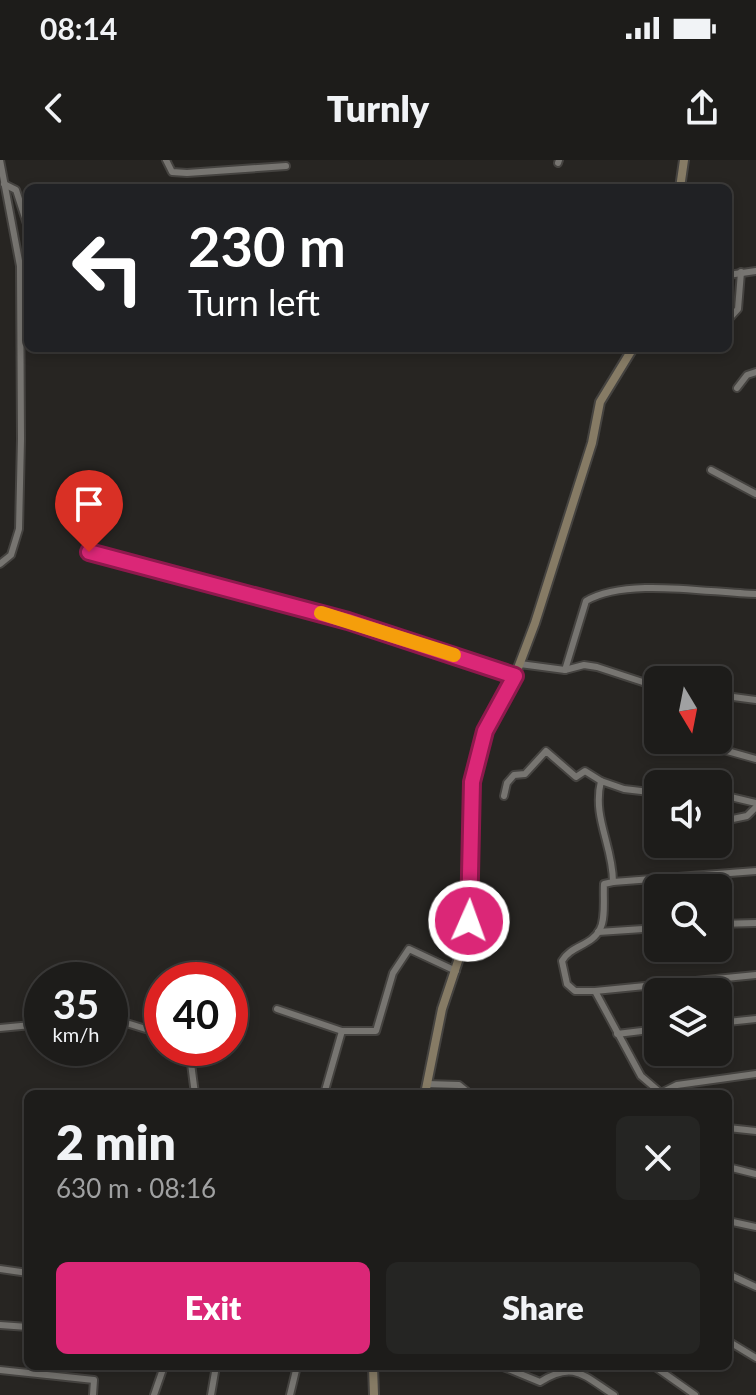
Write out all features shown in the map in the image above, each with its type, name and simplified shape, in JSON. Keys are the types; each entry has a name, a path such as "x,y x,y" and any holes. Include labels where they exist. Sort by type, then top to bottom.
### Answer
{"street":[{"path":"0,160 20,266 21,439 19,529 11,555 0,564"},
{"path":"166,160 172,172 187,173 286,166"},
{"path":"681,184 684,160"},
{"path":"4,184 16,190 24,215"},
{"path":"732,274 756,271"},
{"path":"732,316 738,309 741,272"},
{"path":"426,1090 442,1009 469,921 469,806 473,773 485,731 520,664 592,443 600,402 631,352"},
{"path":"737,388 747,375 756,372"},
{"path":"711,470 756,494"},
{"path":"89,552 348,621 515,676"},
{"path":"565,670 586,601 602,591 668,587 756,594"},
{"path":"520,664 565,670 584,665 644,682"},
{"path":"732,697 756,700"},
{"path":"504,796 507,783 514,775 525,774 546,751 576,777 585,771 624,789 644,791"},
{"path":"732,752 756,759"},
{"path":"601,781 596,807 610,846 613,882"},
{"path":"732,798 756,805 747,816 732,819"},
{"path":"756,871 604,884 598,932 591,939 568,950 562,961 567,984 575,991 756,975"},
{"path":"732,924 756,923"},
{"path":"598,932 644,929"},
{"path":"277,1009 342,1031 376,1031 393,973 409,949 456,971"},
{"path":"595,991 643,1078 657,1090"},
{"path":"732,1022 756,1019"},
{"path":"0,1028 24,1026"},
{"path":"325,1090 342,1031"},
{"path":"617,1034 644,1031"},
{"path":"191,1066 194,1090"},
{"path":"669,1090 677,1085 756,1074"},
{"path":"427,1084 459,1085 465,1090"},
{"path":"732,1128 756,1131"},
{"path":"732,1168 756,1174"},
{"path":"732,1222 756,1227"},
{"path":"0,1269 24,1272"},
{"path":"732,1276 756,1287"},
{"path":"0,1325 24,1327"},
{"path":"732,1343 756,1358"},
{"path":"0,1370 94,1380 93,1395"},
{"path":"154,1395 163,1370"},
{"path":"211,1395 215,1370"},
{"path":"290,1395 296,1370"},
{"path":"373,1370 374,1395"},
{"path":"511,1370 540,1382 558,1370"},
{"path":"570,1370 614,1395"},
{"path":"660,1370 695,1395"}],"slow traffic":[{"path":"321,613 454,655"}],"route":[{"path":"89,552 348,621 515,676 485,731 475,764 469,806 469,921"}]}
